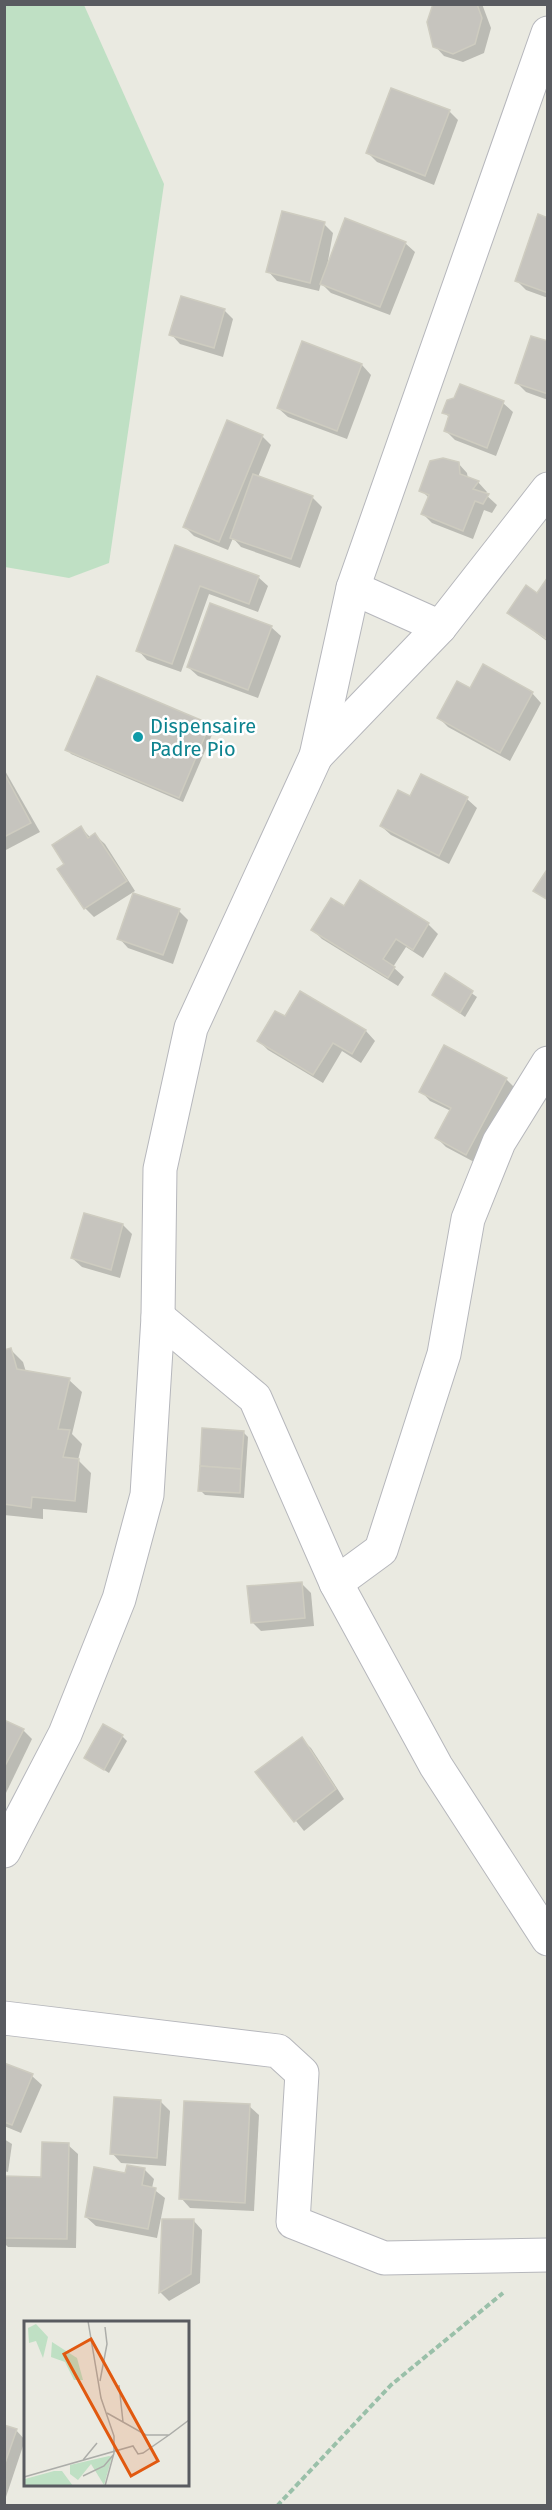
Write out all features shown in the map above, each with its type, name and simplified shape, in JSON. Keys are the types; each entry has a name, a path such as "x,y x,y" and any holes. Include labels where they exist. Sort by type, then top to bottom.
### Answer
{"street":[{"path":"4,1851 64,1734 119,1599 147,1496 158,1317 160,1169 191,1028 316,756 353,588 548,33"},
{"path":"316,756 440,627 548,489"},
{"path":"353,588 440,627"},
{"path":"336,1583 381,1550 444,1354 468,1219 499,1142 548,1063"},
{"path":"158,1317 255,1398 336,1583 436,1766 548,1939"},
{"path":"4,2018 278,2051 302,2073 293,2222 384,2258 548,2255"}],"path":[{"path":"277,2505 391,2385 511,2287"}],"green space":[{"path":"4,5 84,5 164,184 109,563 69,578 5,567"}],"building":[{"path":"433,4 477,4 482,18 475,44 453,54 433,47 427,22"},
{"path":"391,88 450,110 425,176 366,153"},
{"path":"282,211 325,222 310,283 266,272"},
{"path":"538,214 548,218 548,293 515,281"},
{"path":"345,218 406,242 380,307 320,284"},
{"path":"181,296 225,309 214,348 169,335"},
{"path":"531,336 548,341 548,394 515,383"},
{"path":"302,341 362,364 337,431 277,408"},
{"path":"460,384 504,401 487,448 444,431 449,415 442,413 447,400 454,398"},
{"path":"227,420 263,435 219,542 183,527"},
{"path":"443,458 459,462 460,474 479,481 473,489 489,494 483,504 475,501 463,531 421,514 429,495 419,491 430,461"},
{"path":"253,474 313,496 291,559 230,538"},
{"path":"175,545 259,576 249,604 200,586 172,664 136,651"},
{"path":"548,577 548,640 507,613 526,585 537,593"},
{"path":"210,603 272,626 248,690 187,667"},
{"path":"483,664 533,692 500,753 437,718 457,681 470,688"},
{"name":"Dispensaire Padre Pio","path":"97,676 210,724 179,798 65,750"},
{"path":"4,773 31,823 4,837"},
{"path":"421,774 468,797 439,856 380,826 398,790 410,796"},
{"path":"81,826 88,838 95,833 127,881 84,909 57,869 64,864 52,845"},
{"path":"548,868 548,900 533,891"},
{"path":"360,880 429,923 413,950 396,939 383,959 395,967 388,978 311,930 331,898 344,906"},
{"path":"133,893 180,909 163,955 117,939"},
{"path":"445,973 473,991 460,1013 432,995"},
{"path":"300,991 366,1030 352,1054 333,1043 313,1075 257,1041 275,1011 285,1016"},
{"path":"444,1045 507,1078 466,1155 435,1138 451,1108 419,1092"},
{"path":"84,1213 123,1224 111,1270 71,1258"},
{"path":"11,1348 17,1369 70,1378 58,1429 70,1430 63,1457 79,1459 75,1501 32,1497 31,1508 4,1504 4,1350"},
{"path":"202,1428 244,1431 241,1469 200,1466"},
{"path":"200,1466 241,1469 240,1493 198,1491"},
{"path":"302,1582 305,1618 251,1623 247,1586"},
{"path":"4,1720 24,1729 4,1768"},
{"path":"103,1724 123,1735 104,1770 84,1758"},
{"path":"302,1737 336,1789 294,1822 255,1772"},
{"path":"4,2063 33,2074 12,2125 4,2122"},
{"path":"114,2097 161,2100 157,2158 110,2154"},
{"path":"184,2101 250,2104 245,2203 179,2199"},
{"path":"42,2142 69,2143 67,2239 4,2238 4,2176 41,2177"},
{"path":"127,2165 145,2168 142,2185 156,2188 148,2229 85,2217 94,2167 125,2173"},
{"path":"162,2219 194,2219 191,2274 159,2293"},
{"path":"4,2425 17,2429 4,2466"}],"place":[{"name":"Dispensaire Padre Pio","path":"138,737"}]}
